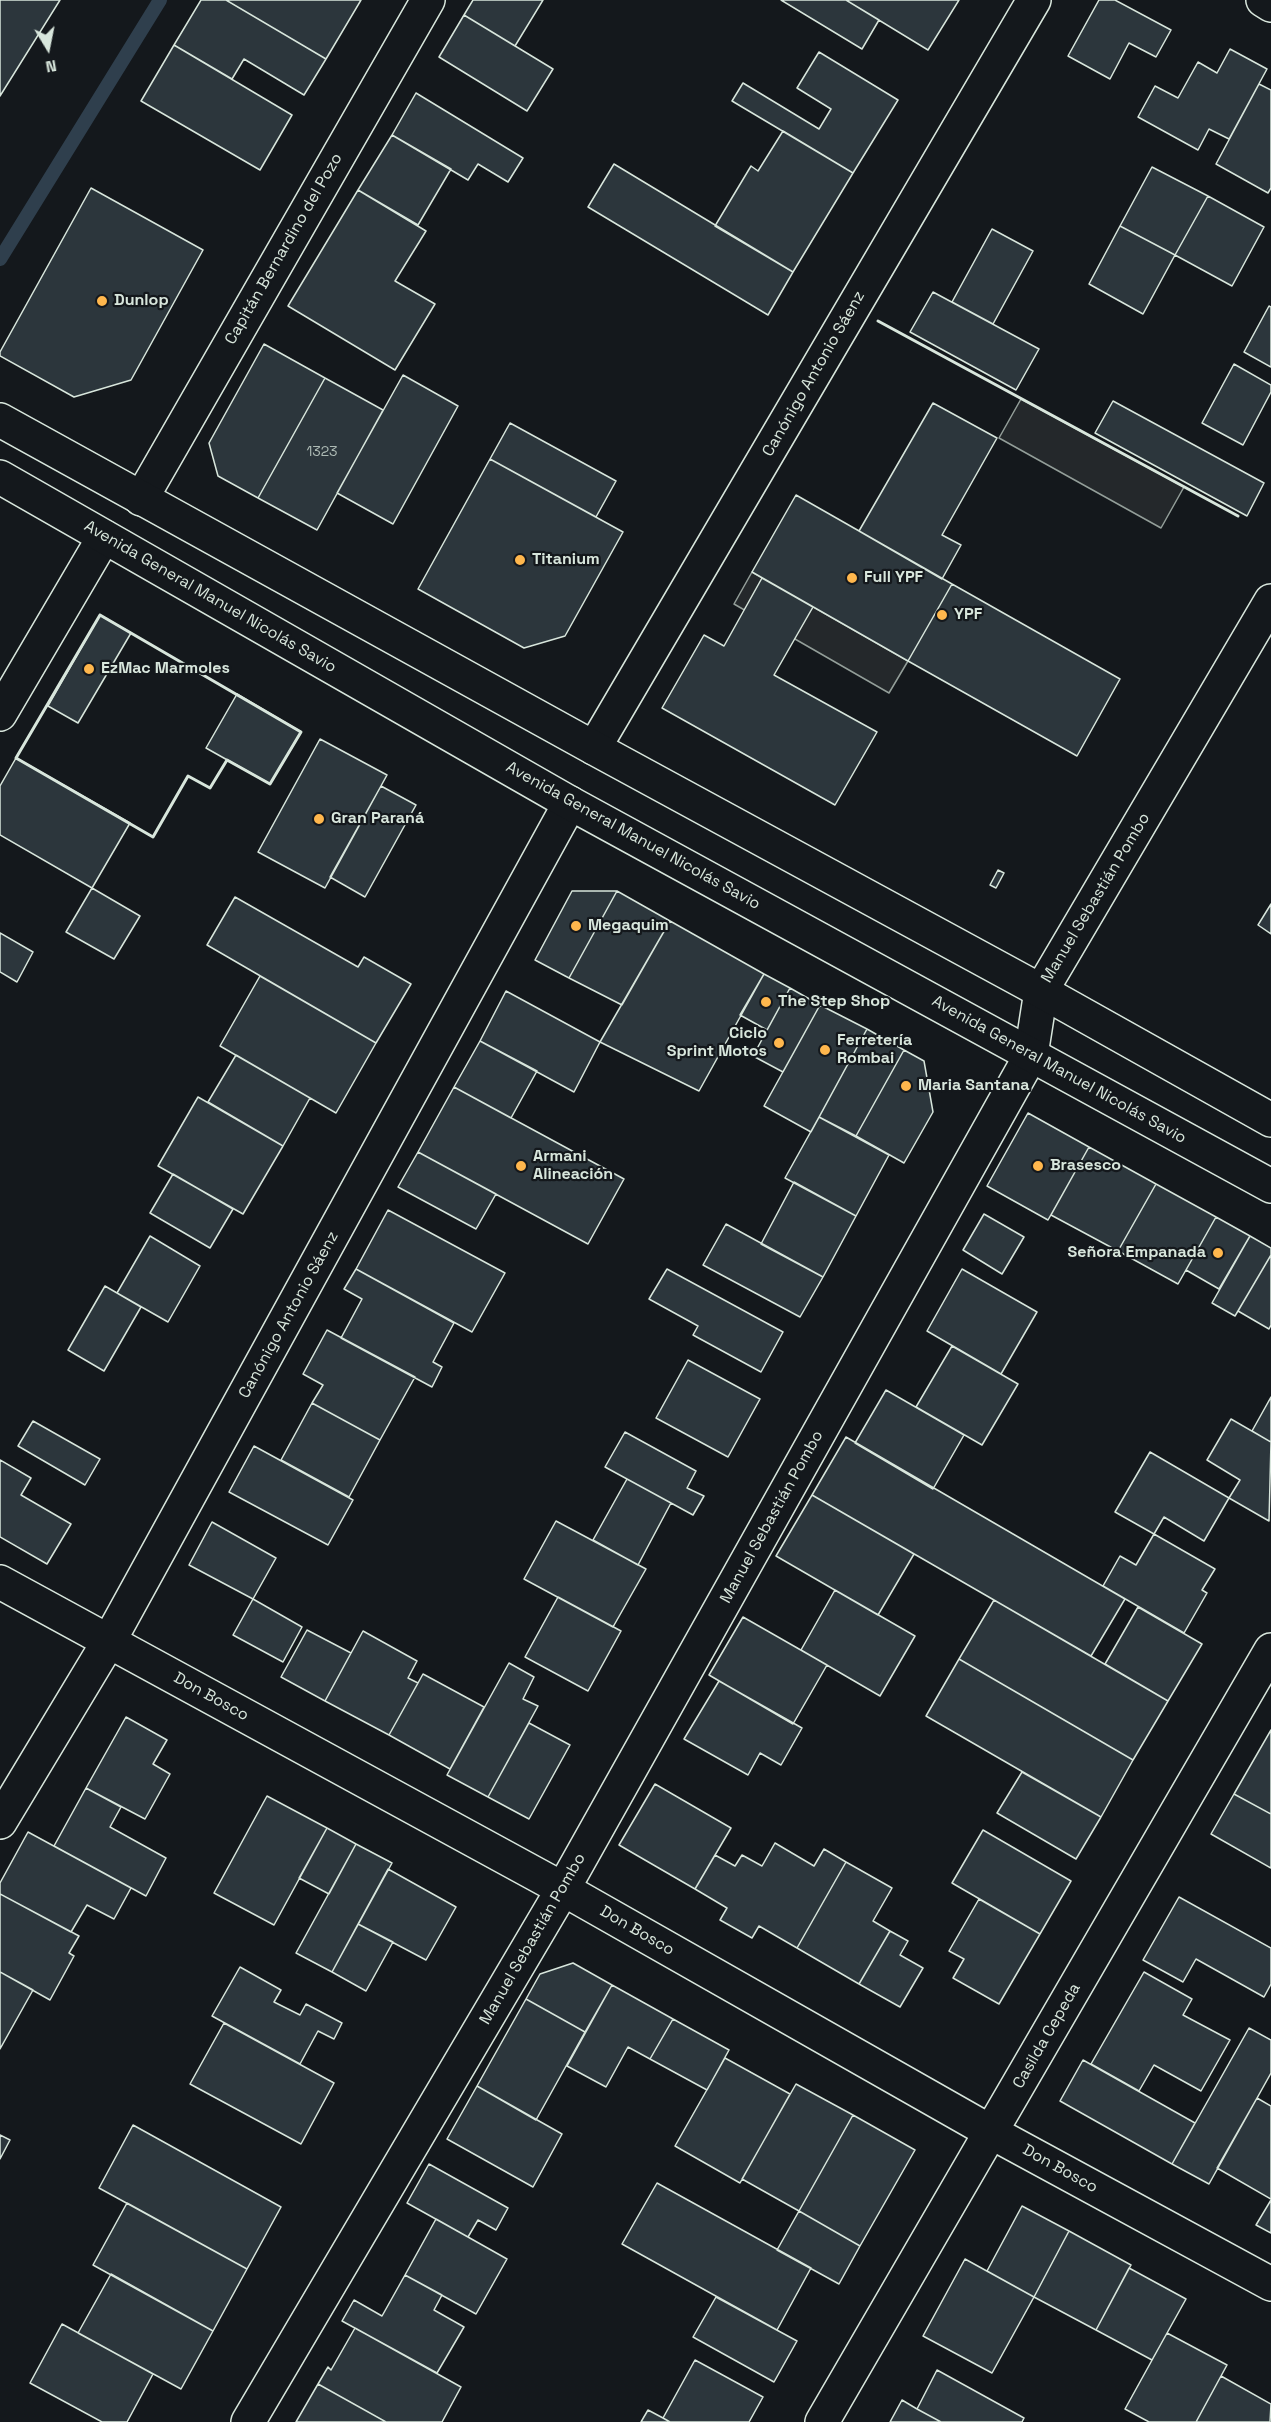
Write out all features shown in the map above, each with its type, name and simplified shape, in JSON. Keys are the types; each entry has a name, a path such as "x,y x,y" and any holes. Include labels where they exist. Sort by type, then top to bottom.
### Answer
{"street":[{"name":"Capitán Bernardino del Pozo","path":"141,499 428,0"},
{"name":"Canónigo Antonio Sáenz","path":"594,748 1034,0"},
{"path":"1263,0 1271,5"},
{"path":"0,420 594,748 1041,991 1271,1120"},
{"name":"Avenida General Manuel Nicolás Savio","path":"0,477 570,803 1271,1186"},
{"path":"0,714 104,537"},
{"name":"Manuel Sebastián Pombo","path":"248,2422 563,1889 1032,1055 1041,991 1271,601"},
{"name":"Canónigo Antonio Sáenz","path":"0,1822 109,1641 570,803"},
{"name":"Don Bosco","path":"0,1582 563,1889 992,2132 1271,2284"},
{"name":"Casilda Cepeda","path":"822,2422 1271,1650"}],"shaded area":[{"path":"1021,399 1184,487 1161,528 999,438"},
{"path":"752,572 908,661 889,693 734,604"}],"building":[{"path":"0,0 60,0 0,96"},
{"path":"201,0 226,0 326,59 304,95 244,59 232,79 174,45"},
{"path":"226,0 361,0 326,59"},
{"path":"473,0 543,0 515,46 464,15"},
{"path":"781,0 846,0 879,20 862,49"},
{"path":"846,0 959,0 928,50"},
{"path":"1099,0 1115,0 1171,30 1156,57 1129,43 1110,79 1068,56"},
{"path":"464,15 553,69 527,111 439,57"},
{"path":"174,45 292,115 260,170 141,101"},
{"path":"1230,49 1267,69 1229,139 1209,129 1198,150 1138,117 1155,86 1178,98 1198,62 1217,73"},
{"path":"819,52 898,100 853,173 732,101 743,83 819,129 831,109 797,88"},
{"path":"1259,84 1271,90 1271,188 1268,193 1216,164"},
{"path":"416,93 523,158 508,182 478,164 468,180 392,135"},
{"path":"783,131 853,173 793,272 715,226 751,166 758,171"},
{"path":"392,135 451,169 418,225 358,190"},
{"path":"614,164 793,272 768,315 588,207"},
{"path":"1152,167 1208,196 1175,255 1120,226"},
{"name":"Dunlop","path":"91,188 203,250 131,380 74,397 0,356 0,352"},
{"path":"358,190 426,231 395,281 435,304 395,370 288,306"},
{"path":"1208,196 1264,227 1232,286 1175,255"},
{"path":"1120,226 1175,255 1143,314 1089,284"},
{"path":"992,229 1033,251 993,324 952,302"},
{"path":"933,292 1039,349 1016,390 910,332"},
{"path":"1269,306 1271,307 1271,367 1244,352"},
{"path":"264,344 325,378 258,498 218,476 209,443"},
{"path":"1234,364 1271,385 1271,392 1243,445 1202,423"},
{"path":"403,375 458,406 393,524 337,493"},
{"path":"325,378 383,410 317,530 258,498"},
{"path":"1113,401 1264,483 1247,516 1095,433"},
{"path":"933,403 997,438 942,535 961,545 942,579 859,531"},
{"path":"510,423 616,481 596,517 490,459"},
{"name":"Titanium","path":"490,459 623,532 565,636 524,648 418,589"},
{"name":"Full YPF","path":"796,495 952,584 908,661 752,572"},
{"path":"762,578 813,607 774,675 877,732 835,805 662,708 704,635 724,646"},
{"path":"952,584 1120,679 1077,756 908,661"},
{"name":"EzMac Marmoles","path":"100,615 131,633 78,723 48,706"},
{"path":"237,694 301,732 270,784 206,748"},
{"name":"Gran Paraná","path":"320,739 387,775 325,888 258,852"},
{"path":"16,758 130,823 92,888 0,835 0,786"},
{"path":"381,786 416,805 365,897 330,877"},
{"path":"998,870 1004,873 996,888 990,885"},
{"path":"92,888 140,916 114,959 66,932"},
{"name":"Megaquim","path":"572,891 617,891 569,978 535,960"},
{"path":"617,891 670,921 622,1005 569,978"},
{"path":"235,897 358,967 364,957 411,984 376,1043 207,945"},
{"path":"1271,904 1271,934 1258,925"},
{"path":"670,921 764,974 699,1091 600,1042"},
{"path":"0,933 33,952 17,982 0,972"},
{"name":"The Step Shop","path":"764,974 790,988 767,1030 740,1015"},
{"path":"260,976 376,1043 336,1113 220,1046"},
{"name":"Ciclo Sprint Motos","path":"790,988 820,1005 783,1072 753,1056"},
{"path":"506,991 600,1042 574,1092 480,1041"},
{"name":"Ferretería Rombai","path":"820,1005 867,1029 811,1132 764,1106"},
{"path":"867,1029 904,1050 856,1136 819,1117"},
{"path":"480,1041 537,1071 511,1118 454,1087"},
{"name":"Maria Santana","path":"904,1050 924,1061 933,1112 904,1163 856,1136"},
{"path":"236,1055 310,1098 283,1146 208,1102"},
{"name":"Armani Alineación","path":"454,1087 624,1179 588,1244 418,1152"},
{"path":"198,1097 283,1146 243,1214 158,1166"},
{"name":"Brasesco","path":"1028,1113 1089,1147 1048,1220 987,1186"},
{"path":"819,1117 889,1155 856,1216 785,1178"},
{"path":"1089,1147 1156,1184 1118,1251 1051,1215"},
{"path":"418,1152 496,1194 476,1229 398,1187"},
{"path":"173,1174 233,1209 210,1248 150,1213"},
{"path":"794,1182 856,1216 823,1277 761,1244"},
{"path":"1156,1184 1216,1217 1178,1284 1118,1251"},
{"path":"388,1210 505,1273 472,1332 356,1269"},
{"path":"984,1214 1024,1237 1002,1274 963,1250"},
{"name":"Señora Empanada","path":"1216,1217 1250,1236 1219,1289 1186,1270"},
{"path":"726,1224 823,1277 800,1317 703,1265"},
{"path":"150,1236 200,1266 168,1322 117,1293"},
{"path":"1250,1236 1271,1248 1271,1255 1235,1316 1212,1303"},
{"path":"1271,1255 1271,1325 1269,1329 1238,1311"},
{"path":"356,1269 454,1323 433,1362 442,1367 432,1387 341,1338 362,1299 344,1289"},
{"path":"667,1269 783,1332 761,1372 693,1335 698,1326 649,1299"},
{"path":"962,1269 1037,1312 1001,1374 927,1331"},
{"path":"105,1286 141,1307 104,1371 68,1350"},
{"path":"327,1330 415,1377 380,1440 312,1403 323,1385 303,1374"},
{"path":"952,1346 1018,1384 982,1445 916,1407"},
{"path":"688,1360 760,1399 728,1457 656,1418"},
{"path":"886,1390 964,1435 933,1489 855,1443"},
{"path":"1271,1397 1271,1442 1252,1431"},
{"path":"312,1403 380,1440 349,1497 281,1460"},
{"path":"1231,1419 1271,1442 1269,1521 1229,1498 1240,1480 1207,1460"},
{"path":"33,1421 100,1459 85,1485 18,1446"},
{"path":"625,1432 696,1471 687,1488 704,1496 693,1515 605,1467"},
{"path":"846,1437 1125,1599 1091,1656 812,1495"},
{"path":"254,1446 353,1500 328,1545 229,1492"},
{"path":"1150,1452 1229,1498 1204,1541 1164,1517 1154,1534 1115,1512"},
{"path":"0,1460 31,1478 21,1495 71,1524 47,1564 0,1537"},
{"path":"627,1479 671,1503 638,1565 593,1540"},
{"path":"812,1495 914,1554 878,1615 776,1556"},
{"path":"556,1521 646,1569 613,1627 524,1579"},
{"path":"212,1522 276,1558 253,1599 189,1565"},
{"path":"1154,1534 1215,1569 1202,1590 1207,1593 1184,1633 1103,1586 1120,1556 1136,1565"},
{"path":"835,1590 915,1636 880,1696 801,1650"},
{"path":"558,1597 621,1631 588,1691 525,1657"},
{"path":"253,1599 302,1627 283,1662 233,1635"},
{"path":"994,1600 1168,1701 1133,1760 959,1659"},
{"path":"1138,1607 1202,1644 1168,1701 1105,1664"},
{"path":"743,1617 827,1665 793,1724 709,1675"},
{"path":"307,1630 351,1653 325,1701 281,1677"},
{"path":"363,1631 417,1661 408,1678 418,1683 389,1735 325,1701"},
{"path":"959,1659 1133,1760 1101,1817 926,1716"},
{"path":"509,1663 534,1677 523,1699 538,1706 488,1797 447,1775"},
{"path":"423,1674 484,1707 450,1769 389,1735"},
{"path":"719,1681 802,1728 781,1765 760,1753 748,1775 684,1739"},
{"path":"126,1717 167,1740 153,1764 170,1774 145,1819 86,1788"},
{"path":"529,1723 570,1745 529,1819 488,1797"},
{"path":"1271,1730 1271,1814 1234,1794"},
{"path":"1022,1772 1101,1817 1076,1859 997,1813"},
{"path":"655,1784 731,1828 695,1889 619,1845"},
{"path":"86,1788 121,1807 110,1827 166,1858 146,1896 54,1846"},
{"path":"1234,1794 1271,1814 1271,1868 1211,1834"},
{"path":"267,1796 327,1828 274,1925 214,1893"},
{"path":"327,1828 356,1844 329,1894 299,1878"},
{"path":"983,1830 1071,1881 1040,1934 952,1883"},
{"path":"28,1832 131,1888 114,1919 87,1905 71,1932 0,1894 0,1883"},
{"path":"775,1843 814,1866 824,1849 846,1862 797,1948 759,1926 752,1938 720,1920 727,1908 695,1889 715,1855 735,1866 742,1855 762,1866"},
{"path":"356,1844 392,1863 332,1972 296,1953"},
{"path":"846,1862 892,1888 873,1921 890,1931 859,1984 797,1948"},
{"path":"388,1869 456,1907 426,1960 358,1924"},
{"path":"0,1894 79,1936 69,1953 74,1956 50,2000 0,1972"},
{"path":"1179,1897 1271,1948 1271,1984 1264,1997 1196,1959 1183,1982 1143,1960"},
{"path":"979,1899 1040,1934 999,2004 953,1978 964,1959 949,1951"},
{"path":"358,1924 393,1942 366,1991 332,1972"},
{"path":"890,1931 908,1941 900,1955 923,1968 900,2007 859,1984"},
{"path":"573,1963 612,1985 585,2032 526,1999 540,1974"},
{"path":"240,1967 281,1990 274,2002 300,2015 306,2004 342,2023 334,2039 318,2031 300,2064 212,2016"},
{"path":"0,1972 33,1990 0,2049"},
{"path":"1144,1972 1192,1999 1183,2015 1230,2040 1201,2091 1154,2065 1139,2091 1091,2064"},
{"path":"612,1985 673,2019 650,2059 628,2047 606,2087 567,2066"},
{"path":"526,1999 585,2032 536,2120 477,2086"},
{"path":"673,2019 729,2050 707,2090 650,2059"},
{"path":"224,2023 334,2083 301,2144 190,2084"},
{"path":"1249,2028 1271,2040 1271,2073 1209,2184 1172,2164"},
{"path":"725,2058 790,2094 740,2183 675,2146"},
{"path":"1083,2060 1195,2123 1172,2164 1060,2101"},
{"path":"796,2084 853,2115 799,2211 742,2179"},
{"path":"477,2086 562,2134 533,2187 447,2139"},
{"path":"1257,2098 1271,2106 1271,2199 1217,2168"},
{"path":"853,2115 915,2150 860,2246 799,2211"},
{"path":"133,2125 281,2207 247,2269 99,2188"},
{"path":"0,2135 10,2140 0,2159"},
{"path":"429,2164 508,2208 496,2230 478,2220 468,2237 407,2203"},
{"path":"657,2183 811,2268 777,2330 622,2244"},
{"path":"1271,2200 1271,2233 1256,2225"},
{"path":"127,2203 247,2269 213,2331 93,2265"},
{"path":"1022,2206 1069,2231 1034,2297 987,2271"},
{"path":"799,2211 860,2246 839,2284 777,2250"},
{"path":"436,2219 507,2259 476,2314 405,2275"},
{"path":"1069,2231 1131,2265 1096,2330 1034,2297"},
{"path":"965,2259 1034,2297 992,2373 923,2336"},
{"path":"1129,2268 1186,2299 1152,2360 1096,2330"},
{"path":"111,2274 213,2331 181,2389 78,2333"},
{"path":"405,2275 442,2295 434,2310 464,2327 437,2373 342,2321 354,2300 382,2316"},
{"path":"716,2297 797,2341 774,2382 693,2337"},
{"path":"62,2324 153,2374 127,2422 102,2422 30,2383"},
{"path":"355,2328 461,2387 442,2422 386,2422 318,2384 328,2367 331,2370"},
{"path":"1167,2333 1227,2365 1196,2422 1149,2422 1125,2409"},
{"path":"695,2360 763,2397 749,2422 670,2422 663,2418"},
{"path":"937,2370 1024,2418 1022,2422 941,2422 917,2409"},
{"path":"1221,2376 1271,2404 1270,2422 1196,2422"},
{"path":"318,2384 386,2422 296,2422"},
{"path":"902,2400 917,2409 941,2422 890,2422"},
{"path":"648,2410 663,2418 670,2422 641,2422"}],"waterway":[{"path":"0,259 160,0"}],"wall":[{"path":"878,321 1238,516"},
{"path":"100,615 301,732 270,784 227,760 210,788 188,776 153,837 16,758 100,615"}],"place":[{"name":"Dunlop","path":"102,301"},
{"name":"Titanium","path":"520,560"},
{"name":"Full YPF","path":"852,578"},
{"name":"YPF","path":"942,615"},
{"name":"EzMac Marmoles","path":"89,669"},
{"name":"Gran Paraná","path":"319,819"},
{"name":"Megaquim","path":"576,926"},
{"name":"The Step Shop","path":"766,1002"},
{"name":"Ciclo Sprint Motos","path":"779,1043"},
{"name":"Ferretería Rombai","path":"825,1050"},
{"name":"Maria Santana","path":"906,1086"},
{"name":"Armani Alineación","path":"521,1166"},
{"name":"Brasesco","path":"1038,1166"},
{"name":"Señora Empanada","path":"1218,1253"}]}
